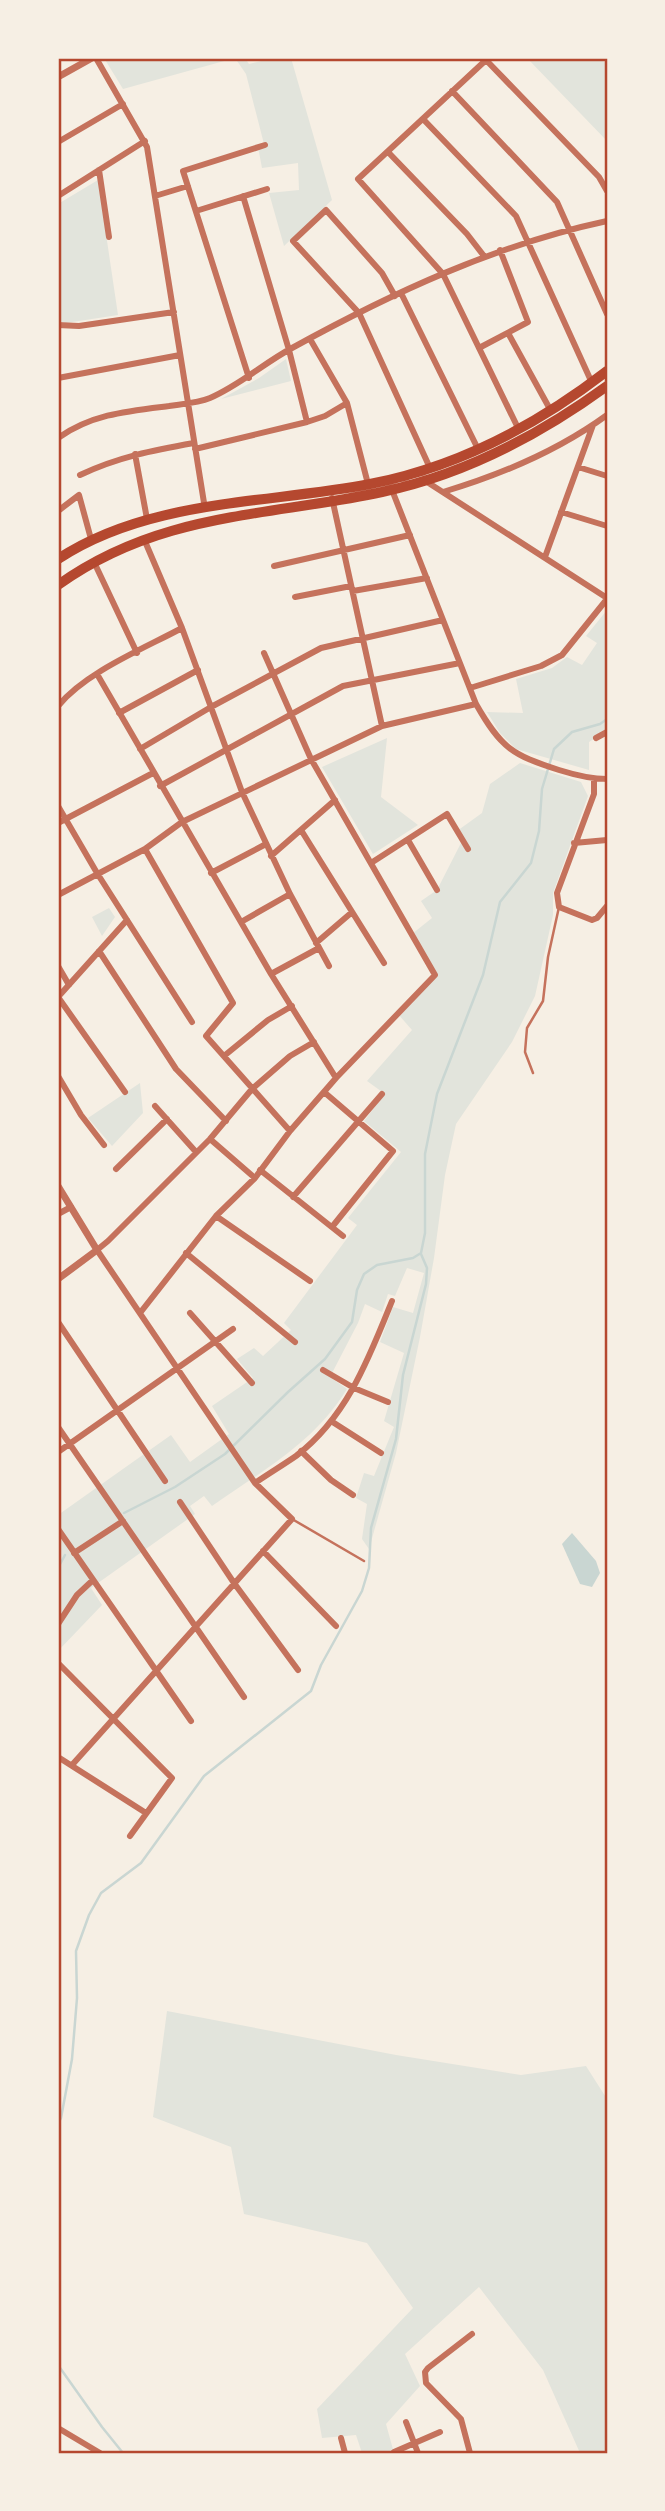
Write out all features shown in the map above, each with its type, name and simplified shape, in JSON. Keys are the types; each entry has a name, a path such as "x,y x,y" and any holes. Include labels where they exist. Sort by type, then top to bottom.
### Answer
{"main road":[{"path":"58,585 94,562 144,539 206,520 332,496 430,468 519,430 607,371"},
{"path":"58,559 91,539 147,519 205,509 393,490 509,446 572,411 607,386"}],"street":[{"path":"58,78 94,58 145,141 205,509"},
{"path":"519,430 443,274 358,179 486,60 598,177 607,191"},
{"path":"452,91 557,202 607,314"},
{"path":"58,142 123,104"},
{"path":"423,119 516,216 592,383"},
{"path":"58,196 145,141"},
{"path":"249,378 183,170 265,145"},
{"path":"388,152 467,234 484,256"},
{"path":"99,170 109,237"},
{"path":"155,196 188,186"},
{"path":"196,211 267,188"},
{"path":"243,196 289,350 307,422"},
{"path":"430,468 359,313 293,241 326,210 398,294 478,449"},
{"path":"58,438 76,426 106,414 207,399 249,378 289,350 398,294 484,256 528,240 607,221"},
{"path":"479,348 528,322 500,250"},
{"path":"58,325 79,326 174,312"},
{"path":"508,333 551,411"},
{"path":"310,339 346,403 368,484"},
{"path":"58,378 180,355"},
{"path":"80,475 107,462 135,454 195,446 307,422 346,403"},
{"path":"443,492 519,464 606,418"},
{"path":"545,557 593,425"},
{"path":"135,454 147,519"},
{"path":"578,467 607,476"},
{"path":"424,480 607,599 562,655 541,666 470,688"},
{"path":"393,490 476,704 501,740 517,755 533,762 594,779 607,779"},
{"path":"58,511 79,495 91,539"},
{"path":"332,496 382,726"},
{"path":"561,512 607,526"},
{"path":"274,566 410,535"},
{"path":"144,539 182,628 242,792 265,844 328,966"},
{"path":"94,562 137,653"},
{"path":"295,597 427,578"},
{"path":"140,749 321,648 443,620"},
{"path":"58,706 66,696 97,674 182,628"},
{"path":"140,1313 216,1216 255,1178 290,1131 336,1078 435,975 311,759 264,653"},
{"path":"160,786 344,685 460,663"},
{"path":"119,713 198,670"},
{"path":"97,674 211,873 336,1078"},
{"path":"58,895 145,849 182,822 382,726 476,704"},
{"path":"596,738 607,732"},
{"path":"58,823 153,773"},
{"path":"594,779 594,794 574,843 557,893 557,901 559,907 592,920 607,906"},
{"path":"271,856 335,800"},
{"path":"58,806 97,873 192,1022"},
{"path":"371,863 447,814 468,849"},
{"path":"301,830 384,963"},
{"path":"408,840 437,890"},
{"path":"574,843 607,840"},
{"path":"211,873 265,844"},
{"path":"145,849 233,1003 205,1036 290,1131"},
{"path":"241,922 290,894"},
{"path":"271,974 317,946 351,913"},
{"path":"125,1092 58,997 127,920"},
{"path":"99,951 176,1069 226,1121"},
{"path":"58,966 69,985"},
{"path":"223,1056 268,1020 292,1006"},
{"path":"58,1279 108,1241 210,1139 252,1089 290,1056 314,1042"},
{"path":"58,1076 81,1115 104,1144"},
{"path":"324,1092 393,1151 332,1227"},
{"path":"293,1197 382,1094"},
{"path":"155,1106 196,1152"},
{"path":"116,1169 167,1119"},
{"path":"210,1139 255,1178"},
{"path":"260,1170 343,1236"},
{"path":"58,1186 97,1250 234,1454 255,1483 292,1519 72,1765"},
{"path":"58,1214 71,1207"},
{"path":"216,1216 310,1281"},
{"path":"186,1253 295,1342"},
{"path":"255,1483 301,1451 331,1421 354,1388 392,1301"},
{"path":"190,1313 252,1383"},
{"path":"58,1322 165,1481"},
{"path":"58,1452 233,1329"},
{"path":"323,1370 354,1388 388,1402"},
{"path":"331,1421 381,1454"},
{"path":"58,1427 244,1697"},
{"path":"301,1451 331,1480 353,1495"},
{"path":"180,1502 234,1583 298,1670"},
{"path":"74,1553 123,1521"},
{"path":"58,1529 191,1721"},
{"path":"263,1551 336,1626"},
{"path":"58,1624 77,1595 93,1580"},
{"path":"58,1663 172,1778 130,1836"},
{"path":"58,1756 146,1813"},
{"path":"470,2453 461,2419 425,2383 425,2372 472,2334"},
{"path":"406,2422 418,2453"},
{"path":"58,2428 100,2453"},
{"path":"394,2452 440,2432"},
{"path":"341,2438 345,2453"}],"lane":[{"path":"533,1073 525,1052 527,1028 542,1001 559,907"},
{"path":"292,1519 364,1561"}],"shaded area":[{"path":"104,58 235,58 123,89"},
{"path":"235,58 245,58 249,64 274,58 291,58 332,200 284,246 269,193 299,190 298,163 262,168 258,147 264,144 246,74"},
{"path":"527,58 596,58 607,63 607,141"},
{"path":"98,180 118,315 66,323 58,321 58,204"},
{"path":"286,359 291,381 221,399 259,378"},
{"path":"607,610 607,730 589,742 589,770 516,749 500,733 487,712 523,713 516,679 552,668 567,657 582,665 597,643 586,636"},
{"path":"387,738 381,797 418,825 373,854 322,767"},
{"path":"520,763 581,782 588,796 553,893 553,915 535,996 512,1042 456,1124 445,1175 420,1337 396,1453 369,1549 362,1539 367,1504 356,1498 364,1473 374,1476 394,1427 384,1421 404,1353 380,1342 393,1307 413,1313 424,1273 407,1268 395,1296 388,1294 382,1312 365,1304 330,1377 347,1389 319,1425 286,1455 212,1506 204,1496 190,1506 195,1514 91,1588 102,1605 58,1651 58,1515 171,1435 190,1462 229,1434 212,1406 253,1378 237,1359 254,1348 263,1356 291,1330 284,1323 357,1225 348,1218 401,1152 364,1121 385,1094 367,1081 412,1030 398,1014 434,975 412,934 432,918 421,901 437,890 462,841 457,831 482,813 490,784"},
{"path":"109,908 115,917 102,936 92,917"},
{"path":"140,1083 143,1113 112,1146 88,1118"},
{"path":"572,1533 596,1561 600,1573 592,1587 580,1584 562,1544"},
{"path":"167,2011 396,2055 521,2075 586,2066 607,2099 607,2453 580,2453 543,2370 479,2287 405,2354 420,2386 386,2424 394,2453 362,2453 356,2435 322,2438 317,2409 413,2308 367,2243 244,2214 231,2147 153,2117"}],"waterway":[{"path":"124,1513 175,1487 225,1454 325,1359 352,1322 357,1290 364,1274 377,1265 413,1258 421,1253 425,1233 425,1154 437,1094 483,975 500,902 531,863 539,831 542,789 554,749 572,732 600,724 607,719"},
{"path":"58,2124 72,2059 77,1998 76,1951 89,1915 101,1893 141,1863 204,1776 311,1691 321,1665 362,1591 369,1568 371,1528 396,1439 403,1375 426,1284 427,1268 421,1254"},
{"path":"58,1568 65,1555"},
{"path":"58,2365 123,2453"}]}
